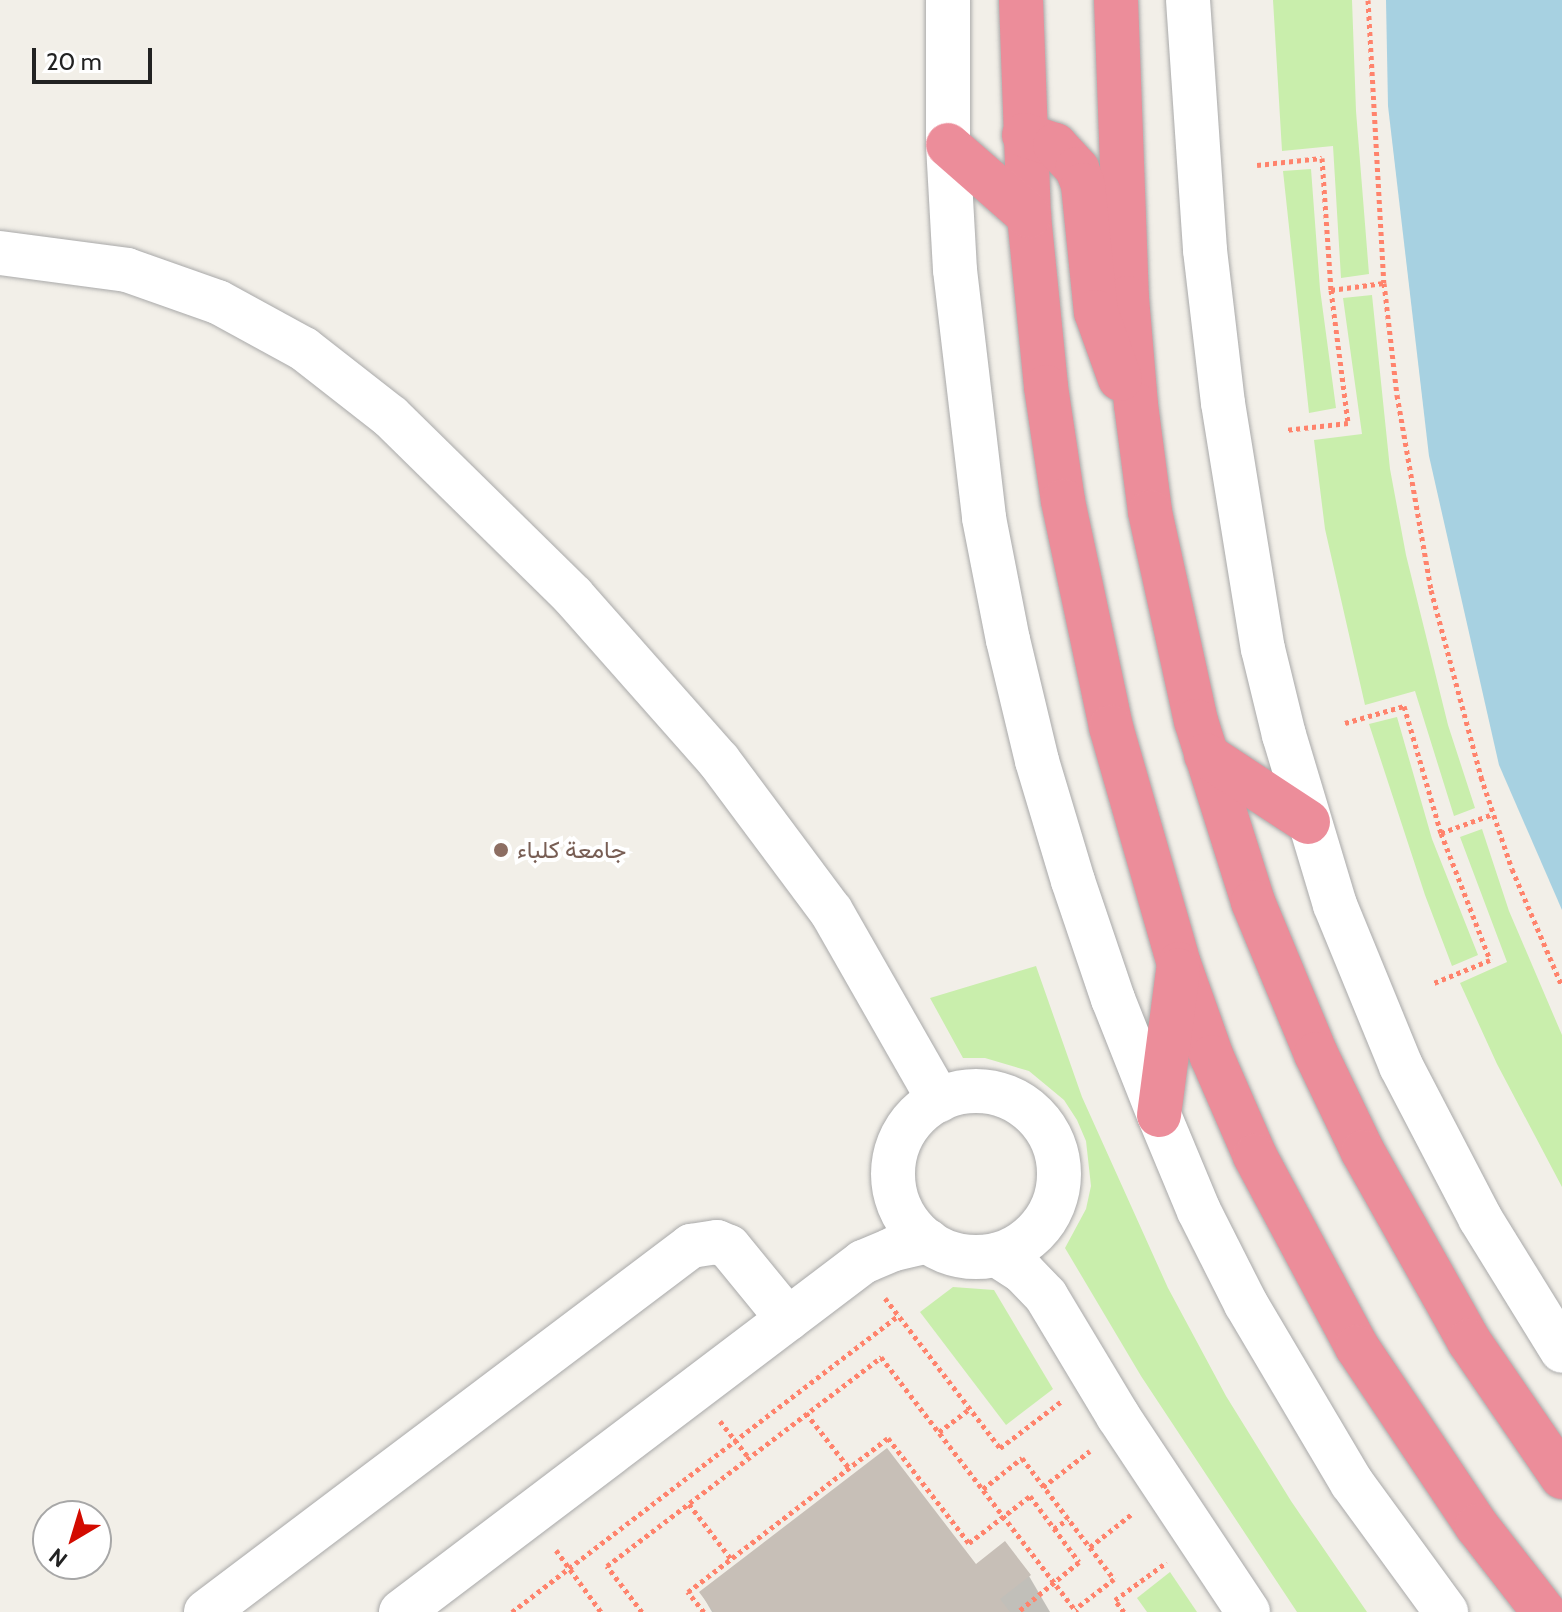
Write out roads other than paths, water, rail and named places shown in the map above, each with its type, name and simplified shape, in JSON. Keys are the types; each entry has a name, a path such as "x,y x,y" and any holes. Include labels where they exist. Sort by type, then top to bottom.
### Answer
{"highway":[{"path":"1021,0 1029,216 1046,387 1085,614 1140,838 1179,964 1212,1057 1255,1156 1350,1334 1415,1439 1544,1612"},
{"path":"1116,0 1127,298 1136,405 1168,602 1206,755 1253,902 1283,979 1363,1152 1469,1341 1562,1477"},
{"path":"1024,135 1055,145 1077,169 1083,185 1096,312 1111,360 1136,405"},
{"path":"948,145 1029,216"},
{"path":"1206,755 1308,822"},
{"path":"1159,1115 1179,964"}],"street":[{"path":"948,0 948,145 955,270 967,394 984,518 1008,640 1037,761 1073,881 1113,999 1199,1211 1296,1396 1352,1483 1446,1612"},
{"path":"1188,0 1205,250 1223,403 1263,649 1308,822 1362,974 1407,1079 1480,1218 1562,1351"},
{"path":"0,253 127,270 218,302 304,349 391,417 573,596 719,761 831,911 939,1100"},
{"path":"979,1091 999,1095 1019,1104 1048,1133 1059,1173 1057,1194 1038,1230 1012,1249 997,1255 961,1256 928,1241 907,1220 900,1207 894,1190 895,1155 911,1122 939,1100 979,1091"},
{"path":"881,1283 900,1207"},
{"path":"1038,1230 1046,1296"},
{"path":"401,1612 788,1319 881,1283 894,1249 928,1241"},
{"path":"206,1612 691,1246 717,1242 729,1247 788,1319"},
{"path":"997,1255 1023,1272 1046,1296 1118,1416 1248,1612"}],"water":[{"path":"1386,0 1562,0 1562,910 1499,765 1429,456 1388,106"}],"place":[{"name":"جامعة كلباء","path":"501,850"}]}
